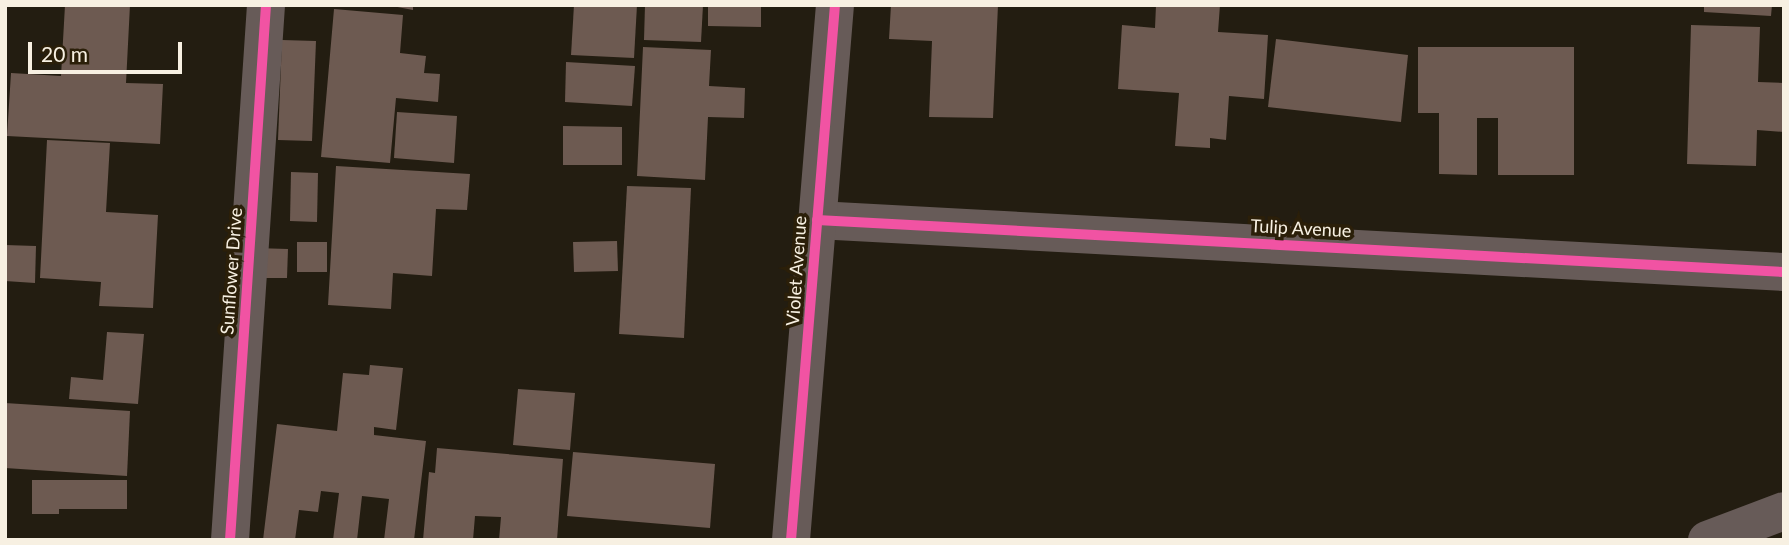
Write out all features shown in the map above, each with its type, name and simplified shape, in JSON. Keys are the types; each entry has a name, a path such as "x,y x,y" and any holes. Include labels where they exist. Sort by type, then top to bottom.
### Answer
{"street":[{"name":"Sunflower Drive","path":"230,540 266,5"},
{"name":"Violet Avenue","path":"791,540 835,5"},
{"name":"Tulip Avenue","path":"817,220 1784,272"},
{"path":"1707,540 1784,511"}],"building":[{"path":"65,5 130,5 126,83 163,84 160,144 7,136 11,73 61,76"},
{"path":"387,5 413,5 413,10"},
{"path":"574,5 637,5 634,58 571,55"},
{"path":"645,5 703,5 701,42 644,40"},
{"path":"708,5 761,5 761,27 708,26"},
{"path":"891,5 998,5 993,118 929,117 932,41 889,39"},
{"path":"1156,5 1220,5 1218,32 1268,35 1264,99 1229,96 1226,140 1210,138 1210,148 1175,146 1179,93 1118,89 1122,25 1155,28"},
{"path":"1704,5 1772,5 1771,16 1704,12"},
{"path":"334,9 403,15 400,53 426,56 424,73 440,74 438,102 396,98 390,163 321,157"},
{"path":"1691,25 1760,27 1758,82 1784,83 1784,132 1757,130 1756,166 1687,164"},
{"path":"1276,39 1408,55 1401,122 1268,107"},
{"path":"282,40 316,41 312,141 278,140"},
{"path":"643,47 711,50 709,86 745,88 744,118 708,117 705,180 637,176"},
{"path":"1418,47 1574,47 1574,175 1498,175 1498,118 1477,118 1477,175 1439,174 1439,113 1418,113"},
{"path":"566,62 635,66 632,106 565,102"},
{"path":"397,112 457,116 454,163 394,158"},
{"path":"563,126 622,127 622,165 563,165"},
{"path":"47,140 110,143 106,212 158,215 153,308 99,306 101,282 40,278"},
{"path":"336,166 470,174 467,210 436,209 432,276 393,273 391,309 328,305"},
{"path":"291,172 318,173 317,222 290,221"},
{"path":"627,186 691,188 684,338 619,334"},
{"path":"617,241 618,271 574,272 573,242"},
{"path":"297,242 327,242 327,272 297,272"},
{"path":"5,245 36,246 35,283 5,281"},
{"path":"255,248 288,249 287,278 254,278"},
{"path":"107,332 144,334 138,404 69,399 71,377 103,380"},
{"path":"370,365 403,368 396,430 374,427 374,435 426,441 414,540 384,540 389,499 362,496 357,540 333,540 339,493 321,491 318,512 299,510 295,540 263,540 277,424 337,431 343,373 369,375"},
{"path":"518,389 575,393 570,450 513,445"},
{"path":"5,403 130,411 127,476 5,468"},
{"path":"437,448 563,459 557,540 499,540 501,517 475,516 473,540 423,540 429,472 435,473"},
{"path":"573,452 715,464 710,528 567,516"},
{"path":"32,480 127,480 127,509 59,509 59,514 32,514"}],"cycle path":[{"path":"230,540 266,5"},
{"path":"791,540 835,5"},
{"path":"817,220 1784,272"}]}
